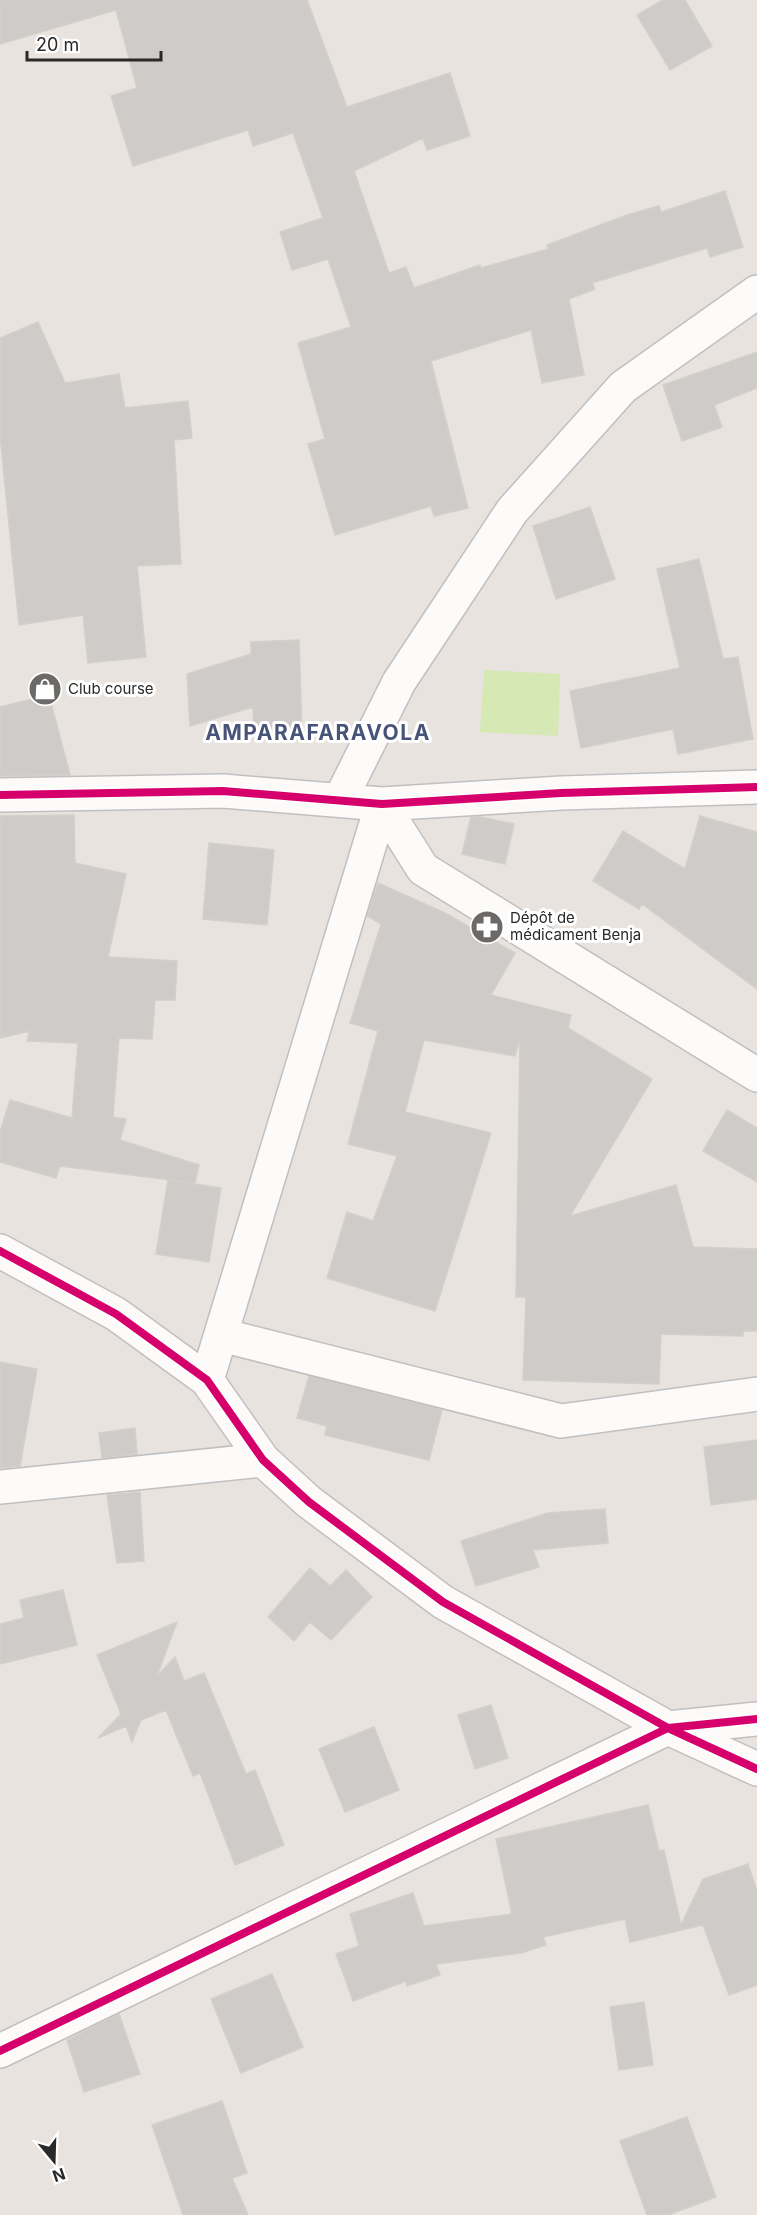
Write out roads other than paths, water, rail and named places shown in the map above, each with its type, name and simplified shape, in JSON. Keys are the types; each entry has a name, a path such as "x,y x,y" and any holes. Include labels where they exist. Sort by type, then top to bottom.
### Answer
{"street":[{"path":"340,800 399,682 512,511 623,387 757,292"},
{"path":"0,795 223,791 382,804 561,793 757,788"},
{"path":"382,804 423,868 757,1074"},
{"path":"207,1380 382,804"},
{"path":"0,1251 116,1314 207,1380 263,1460 309,1502 444,1602 668,1728 757,1769"},
{"path":"221,1335 561,1421 757,1394"},
{"path":"0,1487 263,1460"},
{"path":"0,2051 668,1728 757,1719"}],"place":[{"name":"Club course","path":"45,689"},
{"name":"Dépôt de médicament Benja","path":"487,927"}],"district":[{"name":"AMPARAFARAVOLA","path":"318,733"}]}
